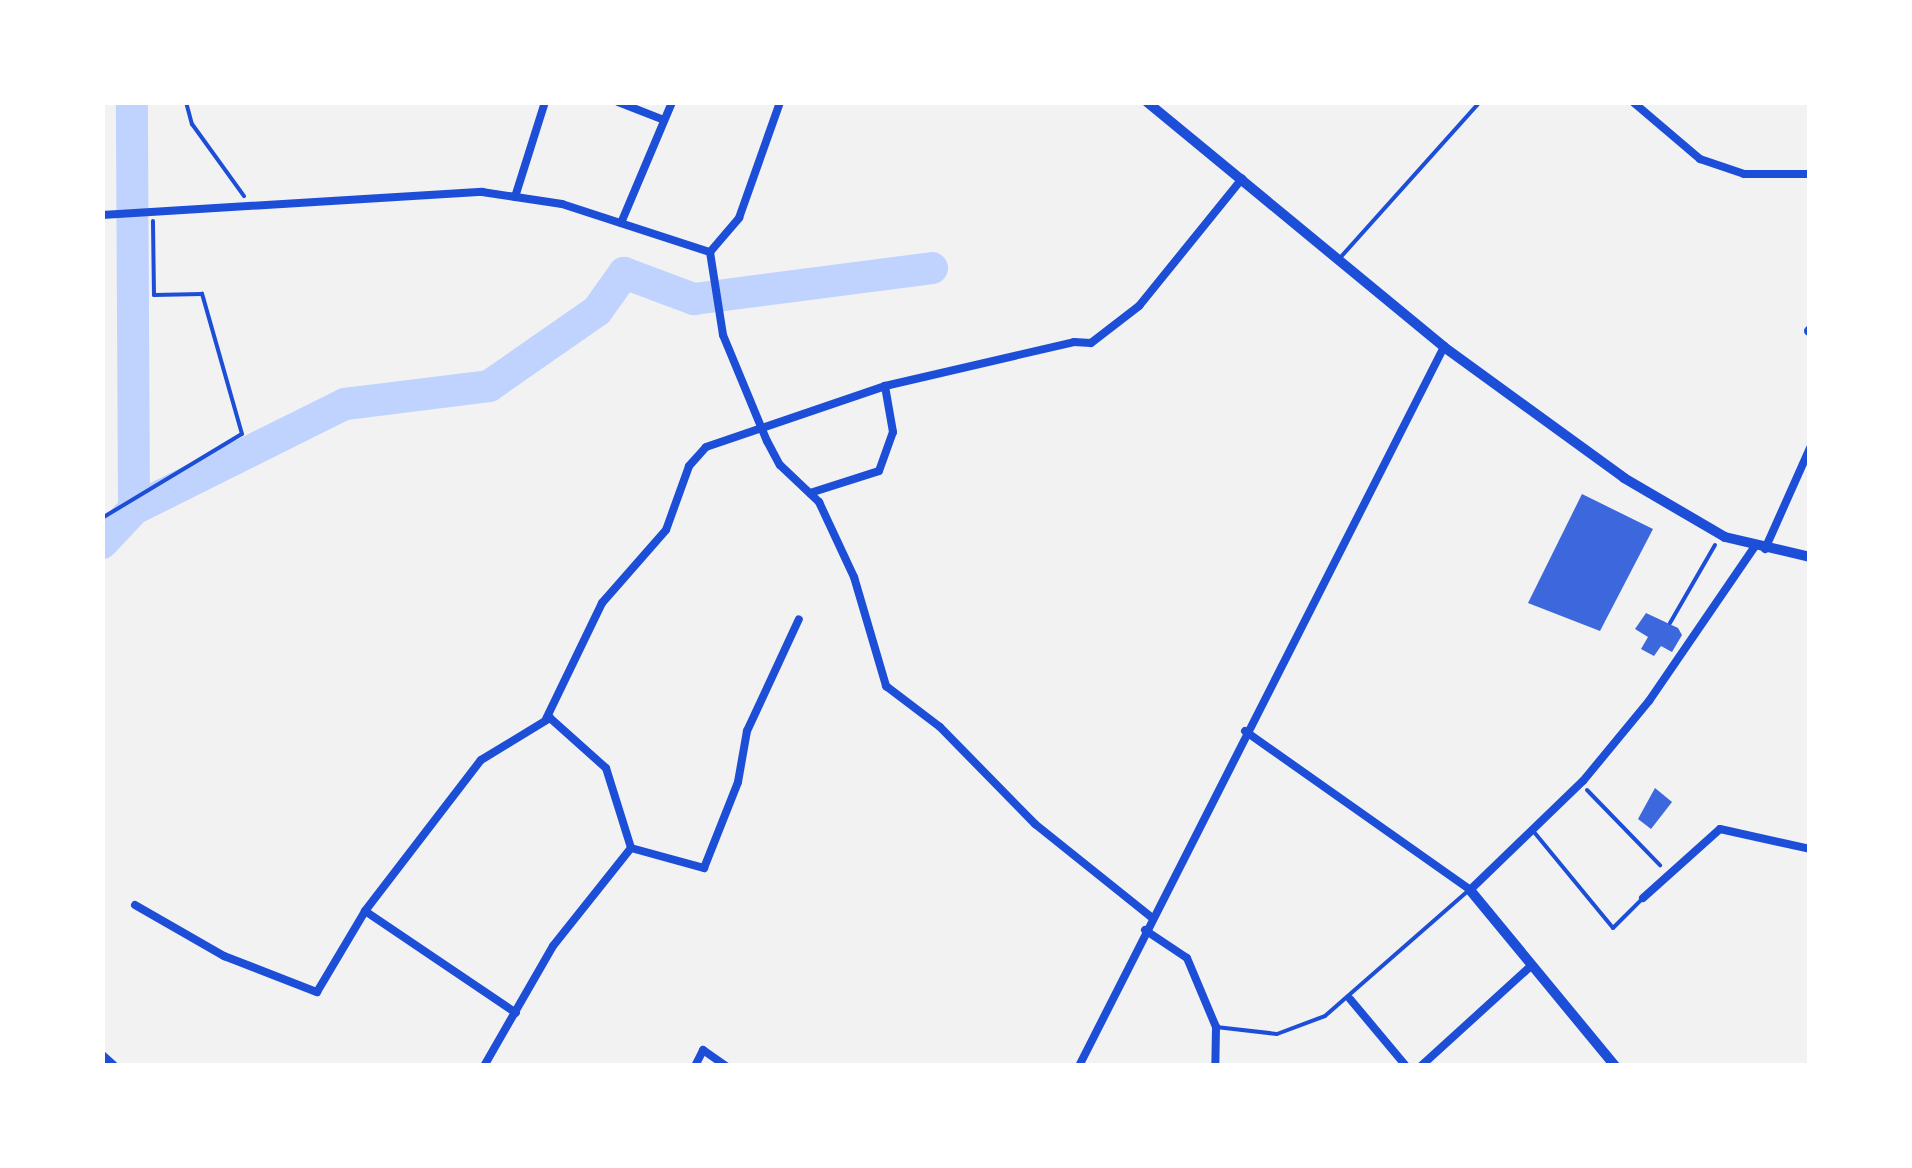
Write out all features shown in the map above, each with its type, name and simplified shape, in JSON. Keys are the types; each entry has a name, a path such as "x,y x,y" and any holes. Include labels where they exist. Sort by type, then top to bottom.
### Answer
{"street":[{"path":"515,197 545,102"},
{"path":"618,102 664,120"},
{"path":"621,223 672,102"},
{"path":"780,102 739,218 710,252 723,335 763,428 780,464 810,493 854,577 886,686 940,727 1034,824 1151,917"},
{"path":"1147,102 1444,347 1624,478 1721,535 1760,548 1810,557"},
{"path":"1632,102 1700,159 1744,174 1810,174"},
{"path":"135,905 224,956 317,992 365,911 481,760 545,720 602,603 666,530 688,466 714,443 885,386 1074,342 1092,344 1139,306 1242,178"},
{"path":"102,216 482,192 621,223 710,252"},
{"path":"1079,1066 1144,930 1444,347"},
{"path":"810,493 880,471 893,432 885,386"},
{"path":"1470,890 1534,832 1581,782 1693,643 1760,548 1810,448"},
{"path":"631,848 704,868 738,782 747,731 800,619"},
{"path":"545,720 566,728 606,768 631,848"},
{"path":"1245,732 1470,890 1614,1066"},
{"path":"1643,898 1720,829 1810,849"},
{"path":"484,1066 553,946 631,848"},
{"path":"365,911 516,1013"},
{"path":"1144,930 1187,958 1216,1027 1216,1066"},
{"path":"1421,1066 1532,966"},
{"path":"1350,999 1406,1066"},
{"path":"695,1066 703,1050 726,1066"},
{"path":"102,1056 114,1066"}],"lane":[{"path":"1339,258 1480,102"},
{"path":"1534,832 1613,928 1643,898"},
{"path":"1216,1027 1277,1034 1350,999 1470,890"}],"path":[{"path":"186,102 192,124 252,208"},
{"path":"102,518 242,434 202,294 154,295 154,213"},
{"path":"1670,623 1721,535"},
{"path":"1581,782 1604,815 1668,872"}],"building":[{"path":"1582,494 1653,529 1600,631 1528,603"},
{"path":"1646,613 1678,628 1682,635 1672,652 1661,646 1654,656 1641,649 1648,637 1635,629"},
{"path":"1655,788 1672,802 1651,829 1638,819"}],"waterway":[{"path":"102,543 134,509 132,102"},
{"path":"134,509 345,404 489,386 597,311 624,273 694,299 932,268"}]}
